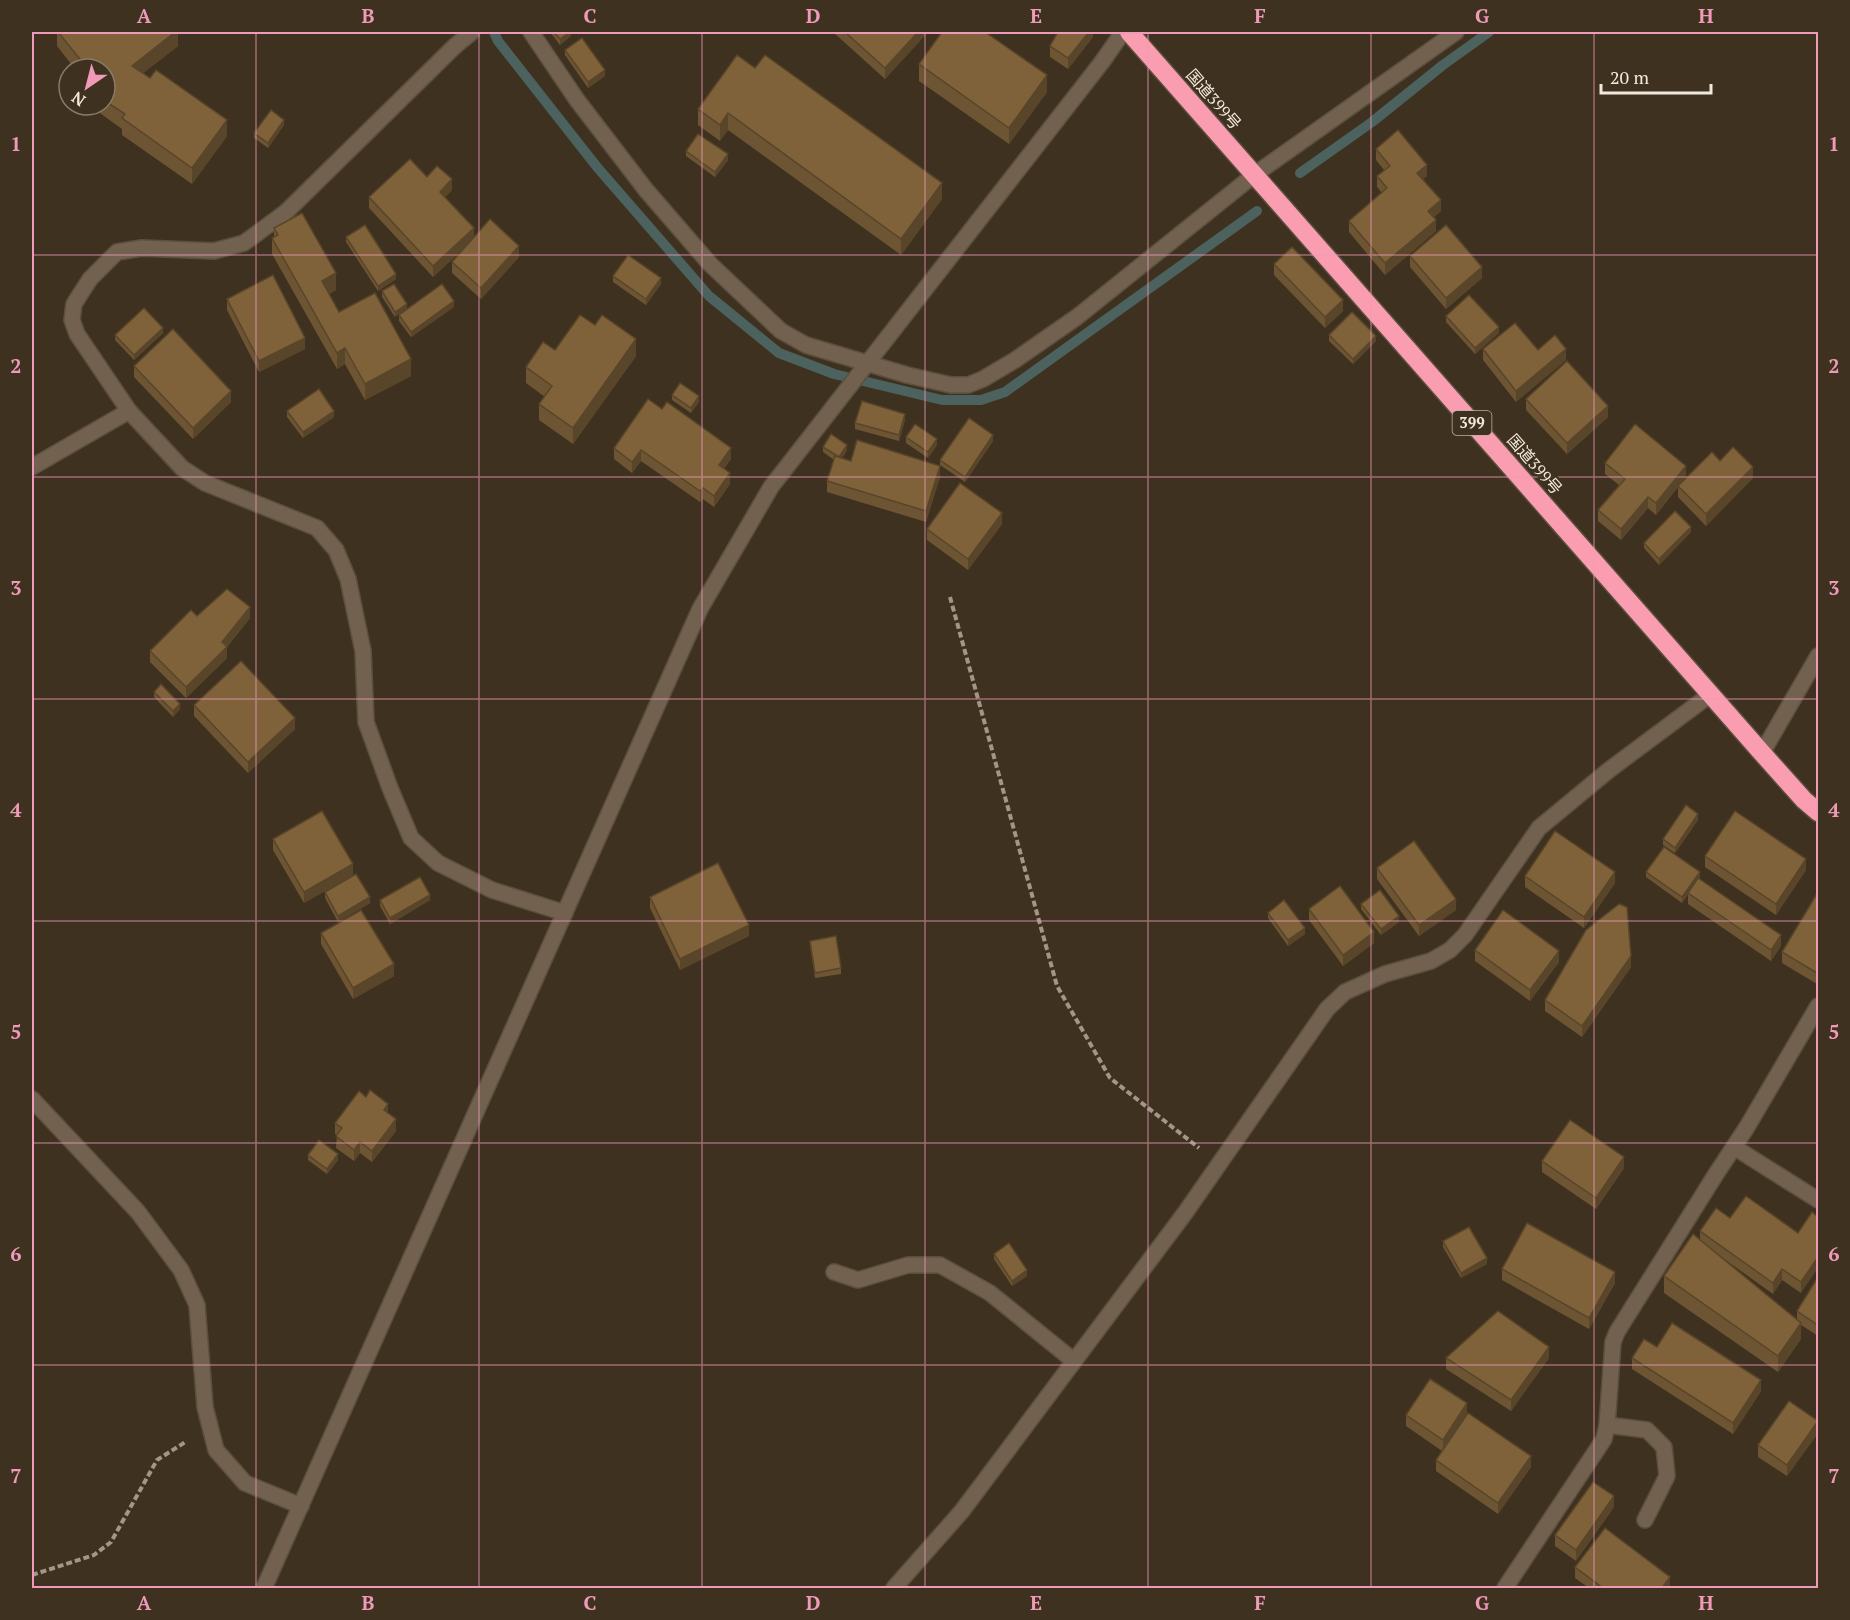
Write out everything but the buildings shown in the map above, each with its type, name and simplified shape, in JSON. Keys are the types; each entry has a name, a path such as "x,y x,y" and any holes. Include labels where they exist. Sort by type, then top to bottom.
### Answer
{"highway":[{"name":"国道399号","path":"1129,32 1762,753 1804,800 1818,812"}],"street":[{"path":"472,32 286,212 244,243 214,251 142,248 117,252 90,279 74,304 72,320 77,334 129,411 182,468 205,483 317,528 336,549 348,579 363,651 366,722 411,838 438,863 492,890 565,913"},
{"path":"531,32 577,100 646,190 710,264 781,331 806,345 864,367 951,385 968,385 983,379 1077,317 1254,175 1456,32"},
{"path":"264,1588 700,609 771,487 1123,32"},
{"path":"32,467 129,411"},
{"path":"1762,753 1818,656"},
{"path":"894,1588 962,1512 1219,1163 1327,1009 1345,992 1385,974 1431,961 1450,950 1465,935 1539,828 1609,771 1711,694"},
{"path":"1505,1588 1604,1440 1613,1342 1617,1332 1734,1147 1818,1006"},
{"path":"32,1099 138,1212 181,1270 197,1305 205,1407 216,1450 245,1483 301,1506"},
{"path":"1734,1147 1818,1200"},
{"path":"834,1272 858,1280 908,1265 940,1265 990,1293 1074,1361"},
{"path":"1607,1425 1647,1430 1664,1447 1667,1476 1645,1520"}],"path":[{"path":"950,597 1057,986 1110,1078 1219,1163"},
{"path":"32,1575 94,1555 111,1542 157,1460 210,1426"}],"waterway":[{"path":"494,32 498,41 597,167 709,296 779,353 834,374 942,400 981,400 1005,392 1257,211"},
{"path":"1300,173 1372,122 1443,65 1489,32"}]}
